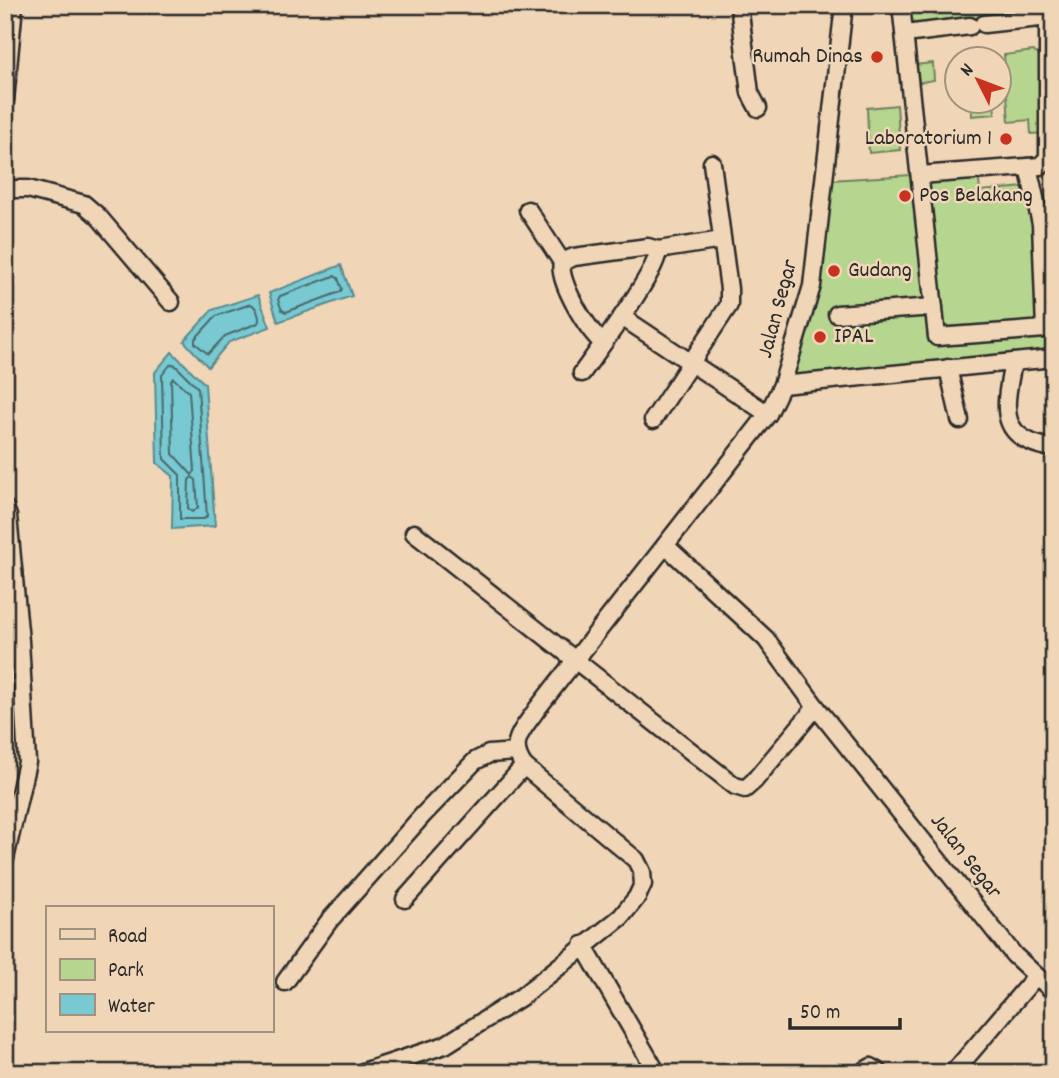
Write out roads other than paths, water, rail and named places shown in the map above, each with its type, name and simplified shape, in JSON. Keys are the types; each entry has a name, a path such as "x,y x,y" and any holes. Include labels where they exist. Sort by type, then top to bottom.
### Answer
{"street":[{"path":"5,100 14,5"},
{"path":"739,5 750,93 758,108"},
{"name":"Jalan Segar","path":"844,5 812,286 782,385 768,414 664,549 766,639 1014,956 1054,992"},
{"path":"901,5 937,337 1045,329 1041,224 1028,167"},
{"path":"905,34 977,25 1049,11 1048,158 1040,166 920,176"},
{"path":"653,420 729,305 712,163"},
{"path":"5,189 28,189 84,204 98,216 171,302"},
{"path":"528,210 562,262 561,273 588,329 603,343"},
{"path":"562,262 573,257 648,247 658,250 722,240"},
{"path":"582,373 622,317 656,261 658,250"},
{"path":"837,314 934,307"},
{"path":"622,317 768,414"},
{"path":"782,385 1054,358"},
{"path":"1013,362 1006,415 1013,429 1028,442 1052,448"},
{"path":"948,368 960,420"},
{"path":"5,508 8,516 12,617 27,762 9,816 5,859"},
{"path":"414,533 735,786 745,789 754,781 816,706"},
{"path":"405,899 520,759 518,737 575,660 664,549"},
{"path":"285,982 329,921 423,815 475,761 489,754 520,759 636,860 642,872 643,884 637,897 621,917 521,997 445,1045 363,1072"},
{"path":"583,945 657,1073"},
{"path":"953,1073 1036,976"},
{"path":"861,1073 871,1067 880,1073"}],"water":[{"path":"341,265 352,296 278,322 269,293"},
{"path":"258,295 270,327 229,342 208,367 184,341 212,310"},
{"path":"172,352 205,384 215,526 172,529 173,476 157,463 155,372"}],"place":[{"name":"Rumah Dinas","path":"877,57"},
{"name":"Laboratorium 1","path":"1006,139"},
{"name":"Pos Belakang","path":"905,196"},
{"name":"Gudang","path":"834,271"},
{"name":"IPAL","path":"820,337"}]}
